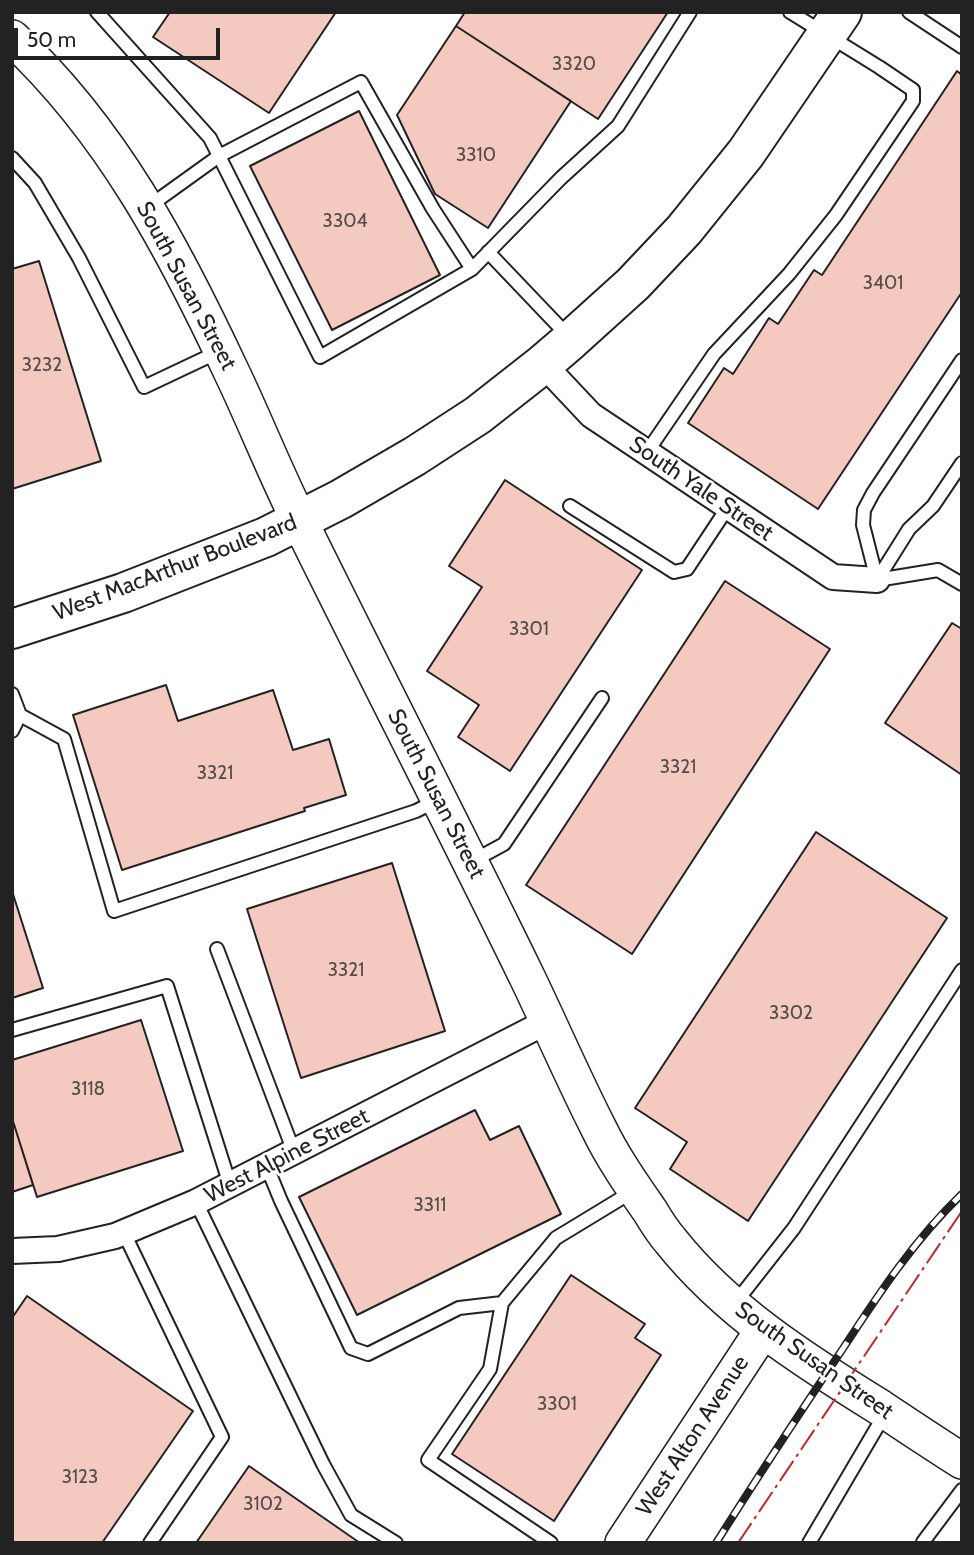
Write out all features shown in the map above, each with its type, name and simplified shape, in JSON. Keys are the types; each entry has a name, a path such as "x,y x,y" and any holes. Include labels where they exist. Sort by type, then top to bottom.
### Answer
{"main road":[{"name":"West MacArthur Boulevard","path":"12,629 123,593 265,537 341,499 478,415 557,352 633,284 684,230 746,153 835,24"}],"street":[{"name":"South Susan Street","path":"12,38 41,64 94,129 148,208 222,351 299,520 471,862 600,1133 635,1190 670,1240 702,1275 763,1330 962,1461"},
{"name":"South Yale Street","path":"557,352 592,415 834,577 877,580"},
{"name":"West Alpine Street","path":"12,1251 58,1249 124,1233 267,1167 548,1021"},
{"name":"West Alton Avenue","path":"623,1543 763,1330"}],"lane":[{"path":"97,12 210,138 320,357 472,268 561,178 618,126 690,12"},
{"path":"647,452 714,354 789,274 836,215 913,100 913,90 879,67 835,24 790,12"},
{"path":"909,12 962,47"},
{"path":"148,208 219,156 361,82 433,209 472,268"},
{"path":"12,158 34,183 79,258 144,387 222,351"},
{"path":"488,252 557,352"},
{"path":"877,580 863,525 864,510 873,492 962,360"},
{"path":"877,580 909,529 933,506 962,463"},
{"path":"570,506 674,572 687,569 728,507"},
{"path":"877,580 938,570 962,584"},
{"path":"12,694 20,715 64,739 114,911 415,811 438,800"},
{"path":"471,862 504,844 602,698"},
{"path":"12,731 20,715"},
{"path":"217,949 294,1152"},
{"path":"733,1305 794,1228 962,970"},
{"path":"12,1030 167,986 230,1185"},
{"path":"267,1167 351,1348 368,1354 458,1308 502,1303"},
{"path":"551,1543 428,1460 490,1369 502,1303 556,1238 635,1190"},
{"path":"196,1202 311,1439 351,1514 396,1543"},
{"path":"124,1233 222,1437 150,1543"},
{"path":"809,1543 886,1412"},
{"path":"924,1543 962,1490"}],"building":[{"path":"170,12 336,12 269,113 153,37"},
{"path":"465,12 668,12 598,119 456,26"},
{"path":"456,26 571,101 488,228 435,194 397,115"},
{"path":"957,71 962,75 962,292 818,509 688,423 724,368 733,374 769,318 778,324 814,270 822,275"},
{"path":"359,111 440,275 332,330 250,166"},
{"path":"39,261 101,461 12,489 12,269"},
{"path":"505,480 642,570 510,771 458,737 479,705 427,671 482,587 449,566"},
{"path":"725,581 830,649 632,954 526,885"},
{"path":"952,623 962,629 962,775 885,723"},
{"path":"166,685 178,721 273,690 293,750 329,739 346,795 304,808 305,811 122,870 73,715"},
{"path":"816,832 947,918 748,1221 670,1169 687,1142 635,1108"},
{"path":"392,863 445,1031 301,1078 247,909"},
{"path":"12,891 43,988 12,998"},
{"path":"141,1020 183,1151 37,1197 12,1118 12,1060"},
{"path":"475,1110 490,1140 519,1126 561,1214 357,1315 299,1197"},
{"path":"12,1118 33,1185 12,1192"},
{"path":"571,1275 645,1324 635,1338 661,1355 554,1521 452,1454"},
{"path":"27,1296 193,1411 102,1543 12,1543 12,1318"},
{"path":"249,1466 360,1543 196,1543"}],"railway":[{"path":"716,1543 883,1289 912,1249 962,1194"}],"power":[{"path":"738,1543 962,1211"}]}
